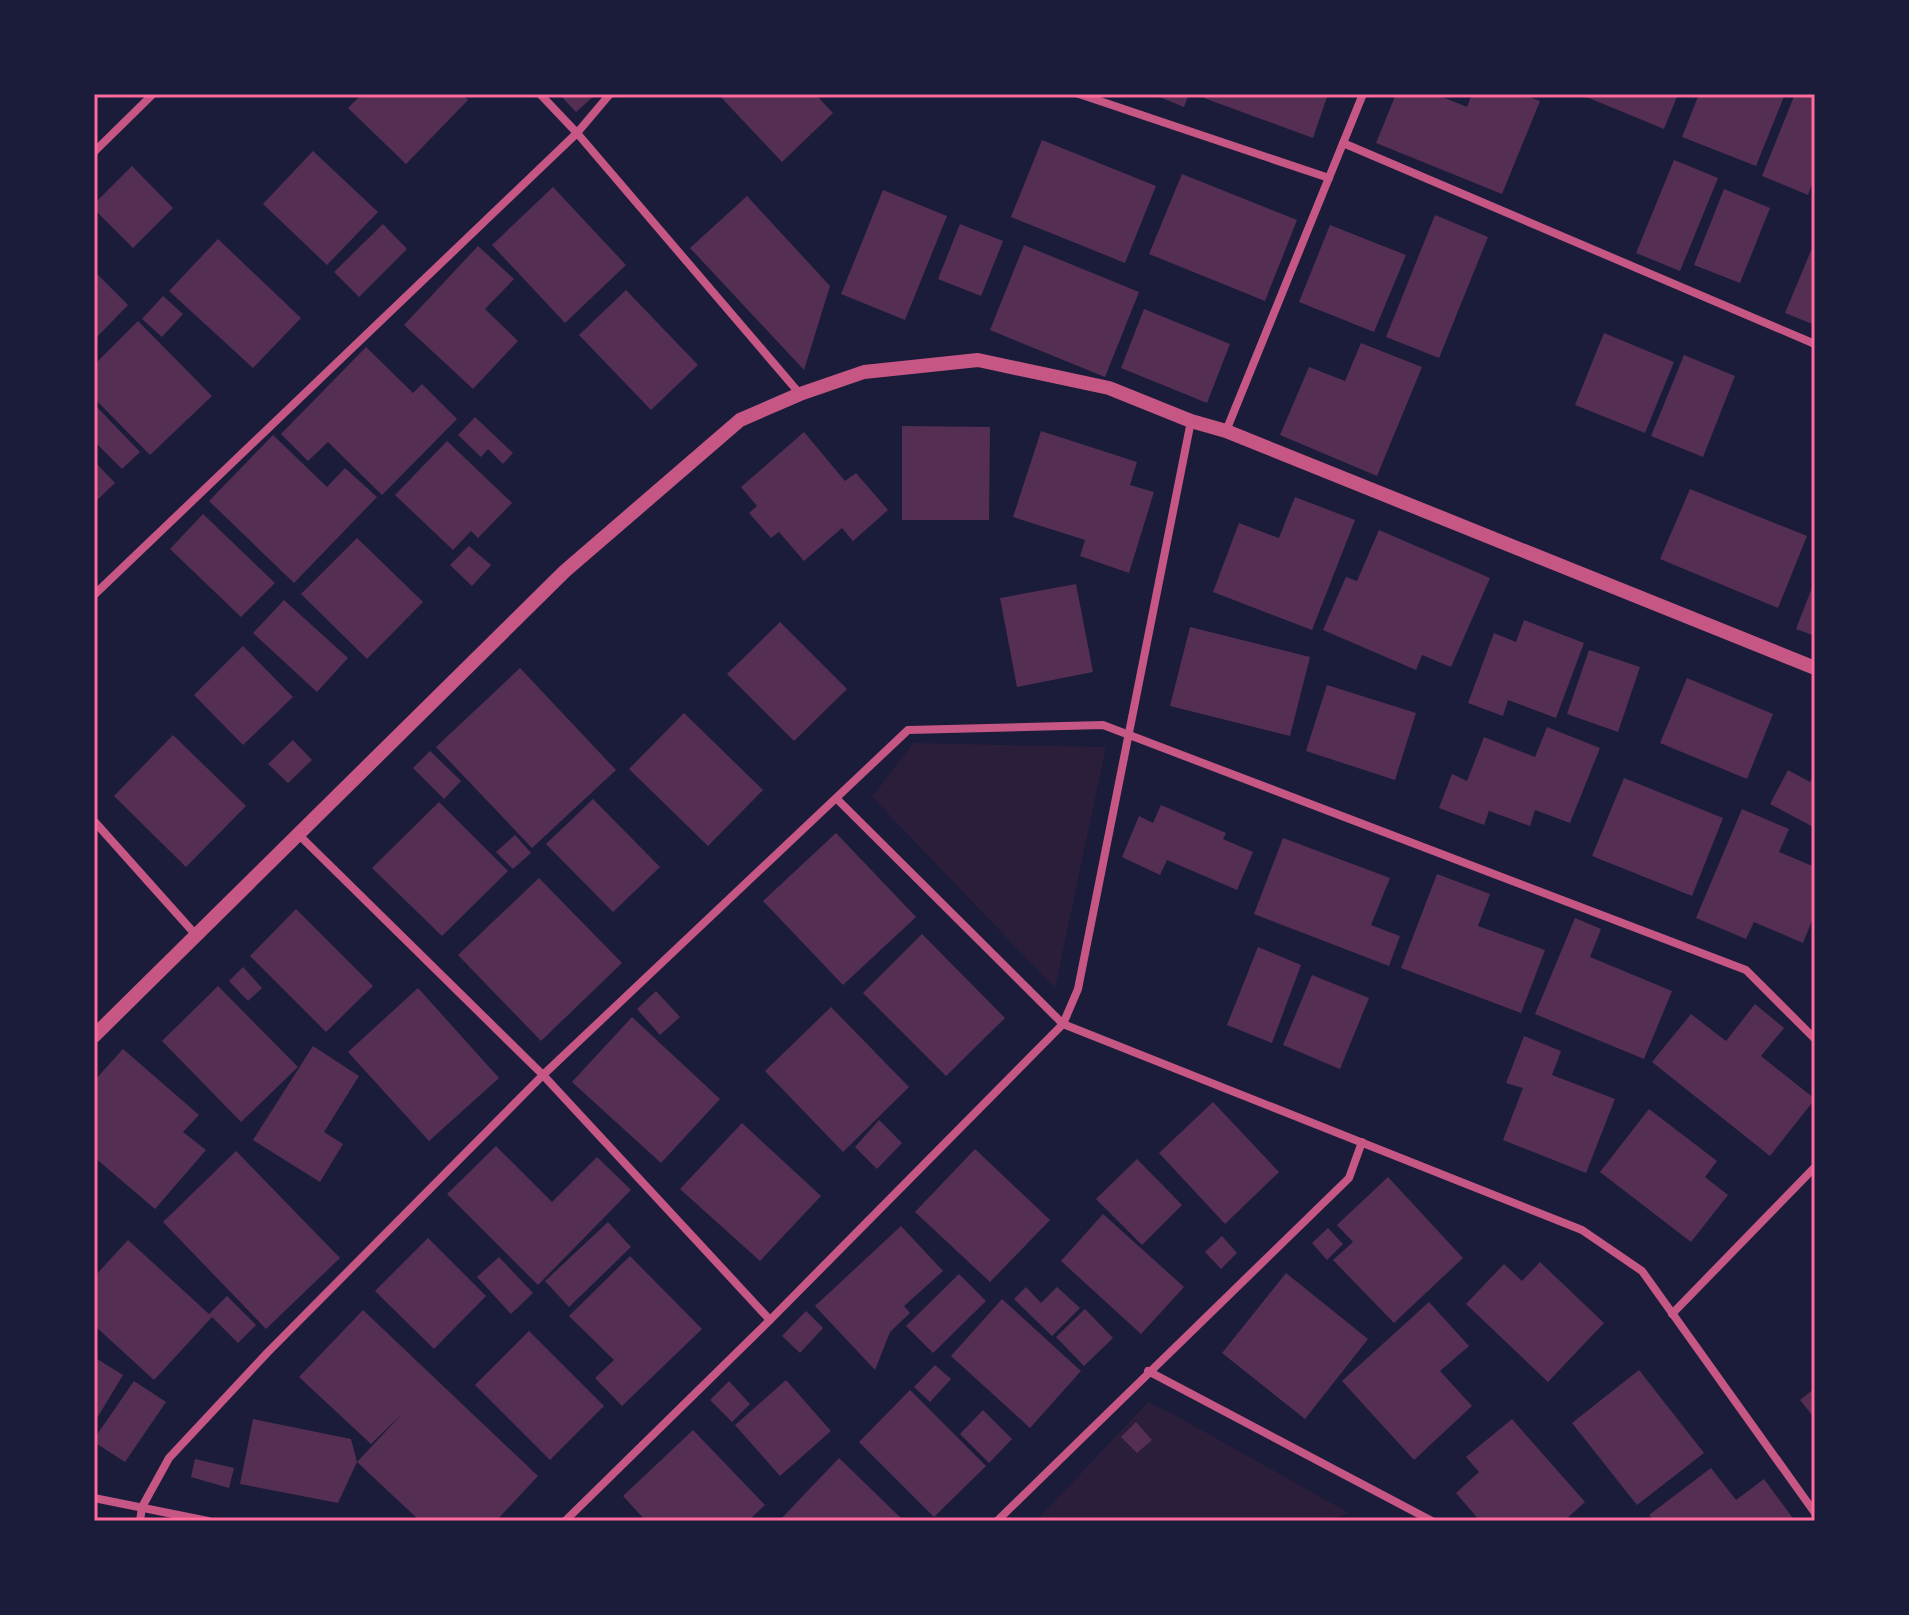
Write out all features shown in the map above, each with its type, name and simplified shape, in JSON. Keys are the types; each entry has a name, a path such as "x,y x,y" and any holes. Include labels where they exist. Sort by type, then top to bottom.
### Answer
{"street":[{"path":"94,152 153,94"},
{"path":"540,94 577,133 800,394"},
{"path":"94,595 577,133 610,94"},
{"path":"1079,94 1329,178"},
{"path":"1226,431 1363,94"},
{"path":"1343,143 1815,344"},
{"path":"94,1036 565,571 740,420 800,394 864,372 978,360 1109,388 1191,421 1226,431 1815,668"},
{"path":"565,1521 770,1320 1063,1024 1078,989 1191,421"},
{"path":"140,1521 142,1507 169,1458 268,1352 543,1075 908,730 1103,725 1746,970 1815,1039"},
{"path":"837,799 1063,1024 1582,1230 1642,1271 1815,1513"},
{"path":"94,821 195,934"},
{"path":"299,835 543,1075 770,1320"},
{"path":"997,1521 1349,1178 1362,1142"},
{"path":"1672,1314 1815,1167"},
{"path":"1148,1371 1429,1520"},
{"path":"94,1498 208,1521"}],"shaded area":[{"path":"913,743 1106,747 1055,988 872,797"},
{"path":"1148,1402 1349,1513 1327,1521 1036,1521"}],"building":[{"path":"362,94 462,94 468,100 406,164 348,108"},
{"path":"559,94 596,94 576,112"},
{"path":"718,94 815,94 833,113 782,162"},
{"path":"1152,94 1189,94 1184,107"},
{"path":"1205,94 1328,94 1313,138 1204,98"},
{"path":"1396,94 1435,94 1467,107 1472,94 1523,94 1540,101 1502,194 1376,143"},
{"path":"1579,94 1678,94 1664,129"},
{"path":"1699,94 1785,94 1756,166 1682,137"},
{"path":"1795,94 1815,94 1815,176 1808,195 1762,176"},
{"path":"1042,140 1156,186 1125,263 1011,217"},
{"path":"313,151 378,212 327,265 263,204"},
{"path":"1674,160 1718,178 1680,271 1636,253"},
{"path":"132,166 173,208 133,248 94,209 94,204"},
{"path":"1182,174 1297,220 1265,301 1149,254"},
{"path":"553,187 626,265 565,323 492,245"},
{"path":"1724,189 1770,208 1740,283 1694,265"},
{"path":"883,190 947,216 905,320 841,294"},
{"path":"747,196 830,286 804,370 690,248"},
{"path":"1435,215 1488,237 1439,358 1386,337"},
{"path":"383,224 407,249 359,297 334,272"},
{"path":"960,224 1003,241 981,296 938,279"},
{"path":"1330,225 1406,255 1374,332 1299,302"},
{"path":"218,239 301,318 253,368 169,291"},
{"path":"1815,241 1815,325 1785,313"},
{"path":"1024,245 1139,292 1105,377 990,330"},
{"path":"478,246 514,279 485,309 518,341 473,389 404,325"},
{"path":"94,271 128,305 94,340"},
{"path":"626,290 698,365 651,410 579,335"},
{"path":"163,296 183,314 162,337 142,319"},
{"path":"1144,309 1230,344 1207,403 1121,368"},
{"path":"138,321 212,396 150,455 94,398 94,365"},
{"path":"1604,333 1674,362 1645,433 1575,405"},
{"path":"1361,343 1422,367 1377,476 1280,435 1309,367 1345,381"},
{"path":"366,347 413,393 422,384 457,419 382,495 328,442 308,461 281,434"},
{"path":"1684,355 1735,376 1703,457 1651,436"},
{"path":"94,404 140,452 122,469 94,441"},
{"path":"475,417 513,453 503,464 488,449 481,457 458,435"},
{"path":"902,426 990,427 989,520 902,520"},
{"path":"1041,431 1137,462 1130,485 1154,492 1129,573 1080,556 1085,540 1013,517"},
{"path":"804,432 845,481 856,473 888,510 853,541 842,528 804,561 779,532 771,538 749,513 757,506 741,487"},
{"path":"273,435 327,487 345,468 377,497 294,583 209,501"},
{"path":"447,441 512,503 478,538 471,531 453,550 395,495"},
{"path":"94,461 115,483 94,503"},
{"path":"1690,489 1807,536 1778,608 1660,559"},
{"path":"1295,497 1355,520 1312,630 1213,592 1239,523 1279,538"},
{"path":"203,514 275,583 241,617 170,549"},
{"path":"1379,530 1490,578 1451,667 1422,655 1416,670 1323,630 1346,577 1357,581"},
{"path":"357,538 423,602 367,659 301,594"},
{"path":"469,546 491,565 472,586 450,565"},
{"path":"1815,580 1815,636 1796,629"},
{"path":"1076,584 1093,672 1017,687 1000,598"},
{"path":"284,600 348,658 317,692 253,633"},
{"path":"1524,620 1584,643 1556,718 1508,700 1503,716 1468,703 1494,633 1516,642"},
{"path":"780,622 847,689 794,741 727,674"},
{"path":"1190,627 1310,657 1290,736 1170,706"},
{"path":"243,646 293,697 243,745 194,695"},
{"path":"1589,650 1640,667 1618,732 1567,714"},
{"path":"520,668 616,770 532,848 436,747"},
{"path":"1687,678 1773,714 1747,779 1660,743"},
{"path":"1327,685 1416,713 1395,780 1306,751"},
{"path":"684,713 763,790 708,846 629,769"},
{"path":"1547,727 1600,748 1570,823 1535,810 1530,826 1489,811 1484,825 1439,808 1452,774 1467,781 1484,737 1535,757"},
{"path":"173,735 246,806 186,867 114,796"},
{"path":"293,740 312,760 288,783 268,764"},
{"path":"430,751 461,781 444,799 413,768"},
{"path":"1788,770 1810,782 1815,772 1815,828 1770,804"},
{"path":"1624,778 1723,818 1692,896 1592,856"},
{"path":"593,799 660,867 613,912 546,844"},
{"path":"439,802 508,871 442,936 372,868"},
{"path":"1161,805 1226,833 1223,839 1253,852 1237,890 1167,860 1160,875 1122,857 1139,816 1153,823"},
{"path":"1742,809 1789,829 1779,852 1815,867 1815,913 1803,943 1754,922 1746,939 1696,918"},
{"path":"836,833 916,917 843,985 763,901"},
{"path":"515,835 531,853 513,869 496,852"},
{"path":"1283,838 1390,878 1371,925 1400,936 1389,966 1254,914"},
{"path":"1437,874 1490,894 1478,926 1545,950 1521,1013 1401,968"},
{"path":"539,878 622,963 541,1041 458,955"},
{"path":"296,909 373,986 326,1032 250,956"},
{"path":"1575,918 1601,929 1590,957 1672,991 1644,1059 1535,1014"},
{"path":"922,934 1005,1018 946,1076 863,993"},
{"path":"1258,947 1301,965 1272,1043 1227,1025"},
{"path":"243,967 262,988 248,1001 229,981"},
{"path":"1312,975 1369,998 1340,1069 1283,1045"},
{"path":"218,986 298,1067 241,1122 162,1041"},
{"path":"418,988 499,1078 429,1141 348,1052"},
{"path":"656,991 680,1017 660,1035 637,1009"},
{"path":"1755,1004 1784,1028 1761,1056 1815,1099 1770,1156 1652,1062 1691,1014 1726,1041"},
{"path":"831,1007 909,1087 843,1152 765,1071"},
{"path":"632,1017 720,1099 661,1163 572,1082"},
{"path":"1524,1036 1561,1051 1552,1075 1615,1099 1586,1173 1503,1140 1523,1088 1506,1083"},
{"path":"313,1046 359,1076 324,1132 343,1144 320,1182 253,1140"},
{"path":"123,1049 199,1115 183,1132 206,1150 155,1209 94,1157 94,1081"},
{"path":"1213,1102 1279,1172 1225,1224 1159,1153"},
{"path":"1649,1109 1717,1161 1705,1177 1728,1195 1691,1242 1600,1172"},
{"path":"879,1120 902,1143 877,1169 855,1147"},
{"path":"742,1123 821,1196 760,1261 680,1189"},
{"path":"496,1146 552,1202 597,1157 631,1190 538,1285 447,1194"},
{"path":"975,1149 1050,1220 990,1282 915,1212"},
{"path":"236,1151 340,1258 266,1329 163,1222"},
{"path":"1137,1159 1182,1205 1142,1245 1096,1199"},
{"path":"1388,1177 1463,1258 1394,1323 1333,1260 1353,1242 1337,1225"},
{"path":"1103,1214 1184,1287 1141,1334 1061,1261"},
{"path":"608,1222 631,1247 569,1307 545,1281"},
{"path":"901,1226 943,1271 904,1306 910,1313 890,1332 875,1370 815,1306"},
{"path":"1328,1228 1343,1244 1327,1260 1312,1243"},
{"path":"1222,1236 1237,1253 1221,1269 1205,1252"},
{"path":"428,1238 486,1296 434,1349 375,1291"},
{"path":"128,1240 209,1314 227,1296 256,1325 238,1343 212,1317 154,1380 94,1325 94,1277"},
{"path":"630,1256 702,1329 622,1406 595,1378 614,1360 569,1316"},
{"path":"499,1257 533,1293 511,1314 477,1277"},
{"path":"1540,1262 1604,1323 1548,1382 1466,1304 1504,1264 1522,1281"},
{"path":"1286,1273 1368,1339 1305,1419 1222,1353"},
{"path":"959,1274 986,1301 933,1353 906,1326"},
{"path":"1026,1287 1041,1303 1057,1287 1080,1308 1052,1336 1014,1299"},
{"path":"1002,1299 1081,1371 1030,1428 951,1356"},
{"path":"1429,1302 1469,1346 1440,1371 1472,1406 1414,1460 1342,1381"},
{"path":"1085,1309 1113,1338 1084,1366 1056,1337"},
{"path":"363,1310 538,1476 496,1521 420,1521 357,1462 402,1414 371,1444 299,1377"},
{"path":"806,1311 823,1328 800,1353 782,1336"},
{"path":"529,1331 604,1406 550,1460 475,1385"},
{"path":"94,1357 123,1375 94,1423"},
{"path":"935,1365 951,1379 930,1402 914,1387"},
{"path":"1639,1370 1704,1453 1637,1505 1572,1423"},
{"path":"786,1380 831,1431 780,1476 735,1425"},
{"path":"134,1381 166,1402 125,1462 94,1442 94,1439"},
{"path":"729,1381 750,1404 732,1422 710,1400"},
{"path":"1815,1388 1815,1419 1800,1400"},
{"path":"910,1390 986,1466 934,1517 859,1442"},
{"path":"983,1410 1012,1439 989,1463 960,1434"},
{"path":"253,1419 351,1439 357,1462 338,1503 240,1484"},
{"path":"1512,1419 1585,1502 1564,1521 1480,1521 1456,1493 1479,1472 1466,1457"},
{"path":"1136,1422 1152,1440 1137,1453 1121,1437"},
{"path":"693,1430 765,1505 748,1521 646,1521 623,1496"},
{"path":"839,1458 904,1521 779,1521"},
{"path":"195,1459 234,1468 229,1488 191,1477"},
{"path":"1711,1468 1736,1500 1764,1479 1795,1521 1654,1521 1649,1515"}]}
